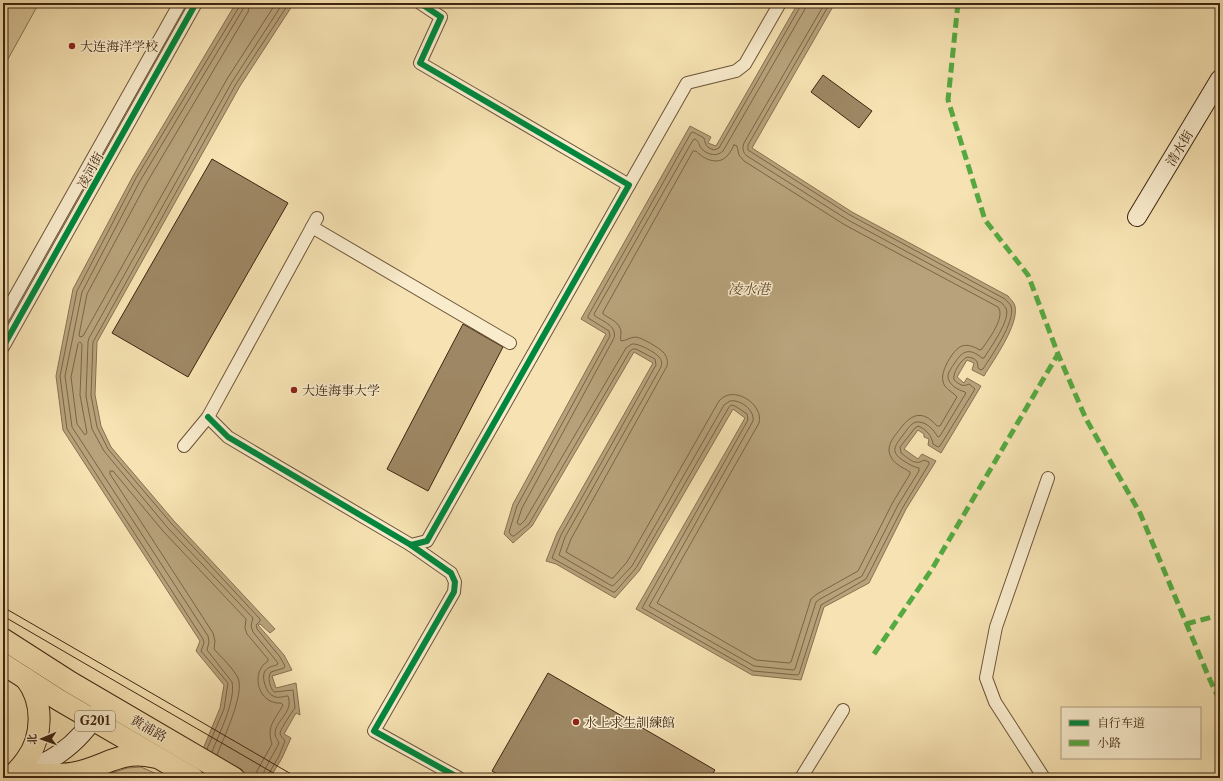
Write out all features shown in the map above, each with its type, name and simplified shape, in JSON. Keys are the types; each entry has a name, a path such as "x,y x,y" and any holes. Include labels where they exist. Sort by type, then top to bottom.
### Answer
{"highway":[{"name":"黄浦路","path":"3,639 70,682 234,778"},
{"name":"黄浦路","path":"3,664 192,778"},
{"path":"8,775 26,760 34,746 38,731 38,702 33,688 24,677"},
{"path":"8,775 73,773 89,769 119,757 131,755 146,755 164,761"}],"main road":[{"name":"清水街","path":"1137,217 1220,79"},
{"path":"8,775 50,761 68,748 81,737 105,702"}],"street":[{"name":"凌河街","path":"3,318 180,3"},
{"name":"凌河街","path":"3,347 196,3"},
{"path":"420,3 441,17 420,63 629,185"},
{"path":"410,545 427,541 687,83 736,71 745,64 780,3"},
{"path":"184,446 208,417 314,223 510,343"},
{"path":"208,417 228,437 410,545 451,573 455,582 454,592 374,731 459,778"},
{"path":"1044,778 995,702 986,678 996,627 1048,478"},
{"path":"801,778 843,710"}],"shaded area":[{"path":"3,3 39,3 3,68"},
{"path":"141,767 161,776 161,778 96,778 127,768"}],"water":[{"path":"236,3 294,3 240,86 97,342 95,395 101,426 111,447 174,521 275,629 270,633 260,624 258,625 284,655 292,670 272,676 276,688 296,683 300,715 296,713 284,734 291,738 282,758 270,778 191,778 220,708 224,685 196,651 200,641 63,430 56,376 73,289 133,176"},
{"name":"凌水港","path":"798,3 835,3 752,148 852,212 1008,296 1015,306 1015,314 1010,332 984,376 972,370 974,363 967,360 957,377 964,383 967,378 981,386 941,453 928,445 929,439 924,437 924,434 918,430 904,449 918,459 922,454 936,461 906,509 869,583 824,607 801,680 752,675 636,609 745,418 733,409 639,571 615,598 556,564 546,561 557,533 653,363 634,352 532,526 513,543 504,534 513,504 606,334 581,319 690,126 711,137 708,143 716,146"}],"building":[{"path":"823,75 872,111 859,128 811,92"},
{"path":"212,159 288,203 188,377 112,333"},
{"path":"463,324 503,347 428,491 387,469"},
{"name":"水上求生訓練館","path":"548,673 715,770 710,778 504,778 492,771"}],"tram line":[{"path":"3,607 298,778"},
{"path":"3,616 282,778"}],"marked path":[{"path":"958,3 948,100 985,220 1028,275 1058,354 1086,419 1140,513 1220,701"},
{"path":"874,654 932,569 1058,354"},
{"path":"1186,624 1220,615"}],"cycle path":[{"path":"3,347 196,3"},
{"path":"208,417 228,437 411,545 427,541 629,185 420,63 441,17 420,3"},
{"path":"411,545 451,573 455,582 454,592 374,731 459,778"}],"place":[{"name":"大连海洋学校","path":"72,46"},
{"name":"大连海事大学","path":"294,390"},
{"name":"水上求生訓練館","path":"576,722"}]}
